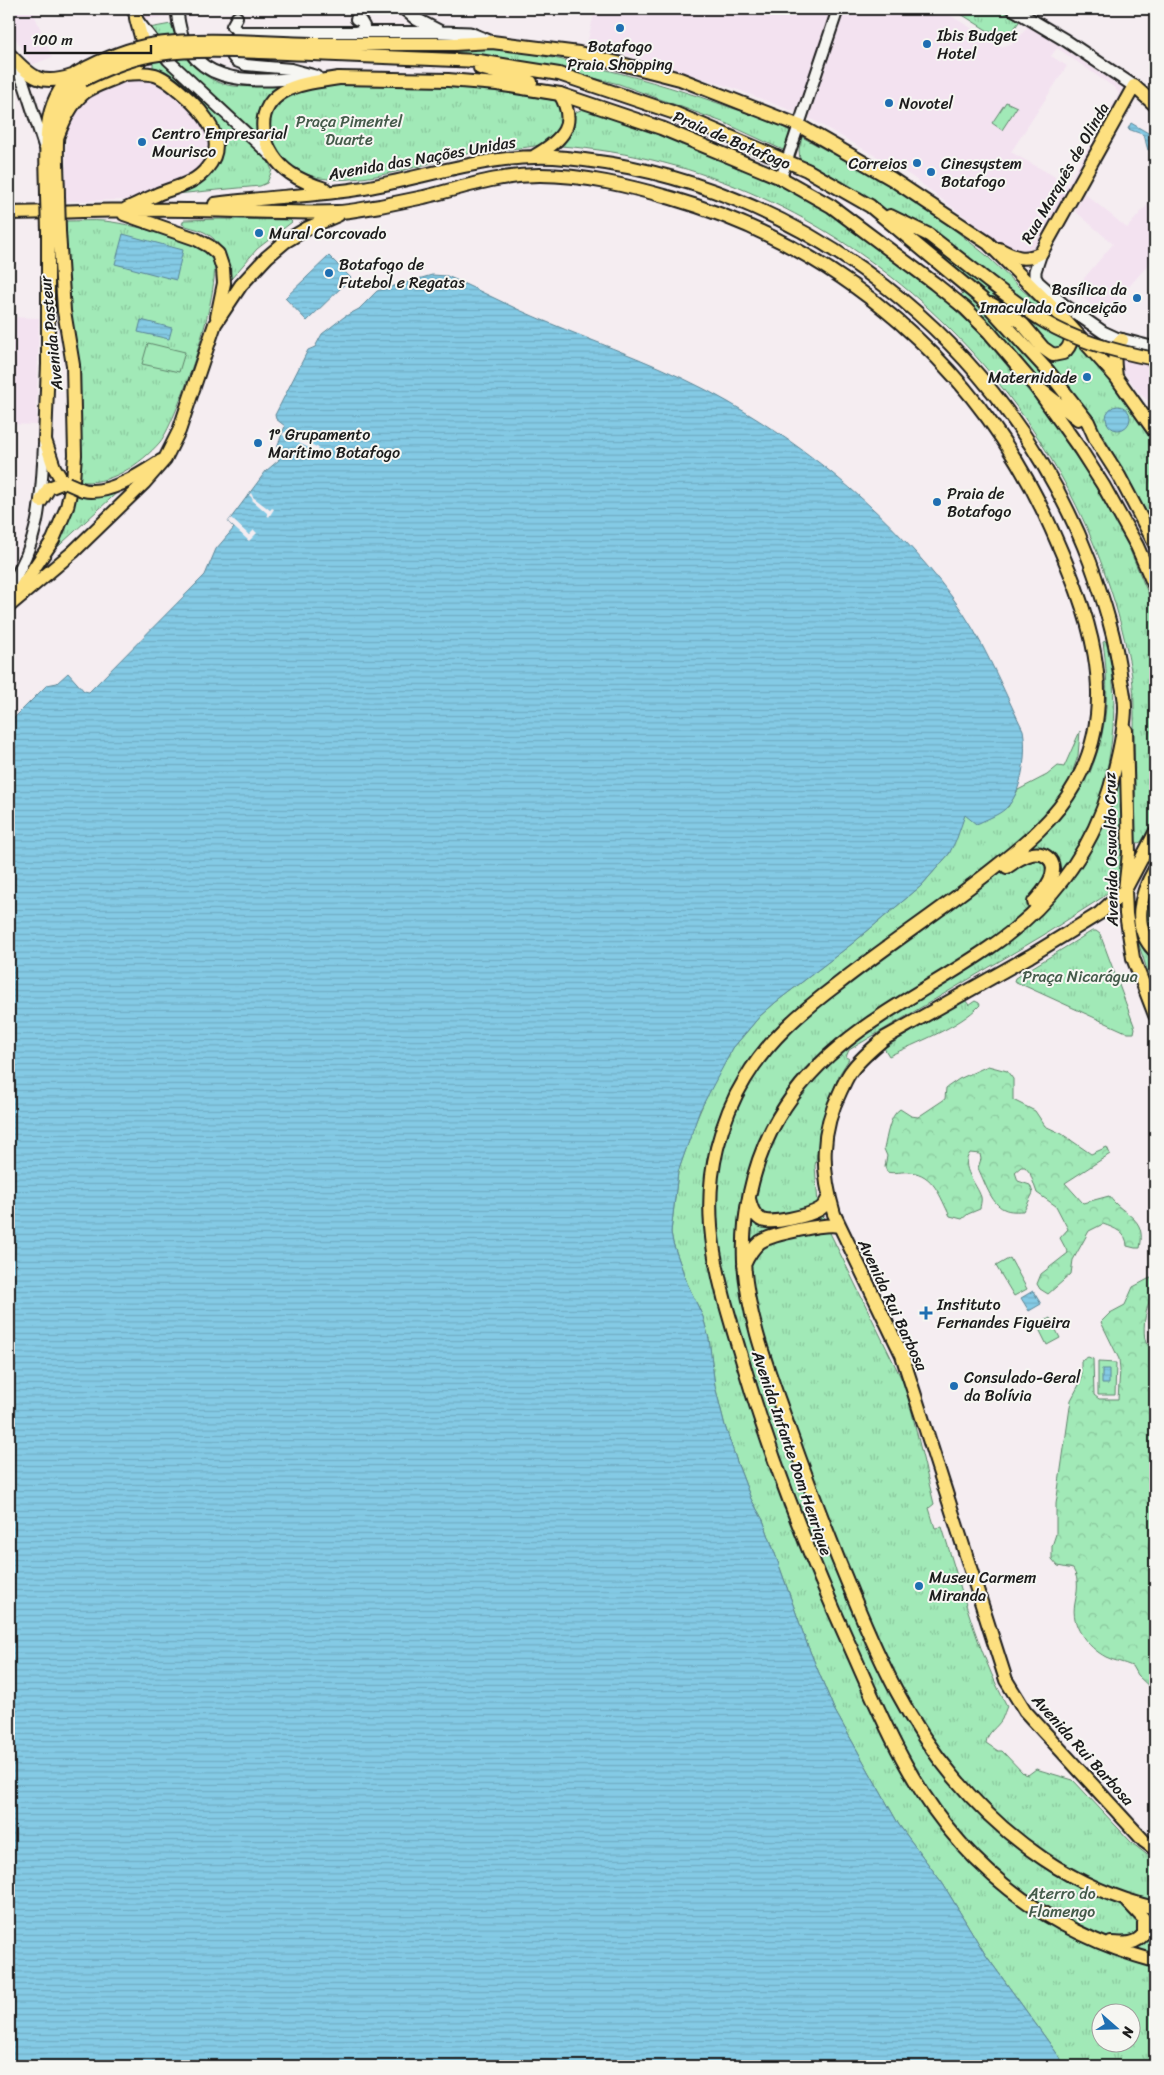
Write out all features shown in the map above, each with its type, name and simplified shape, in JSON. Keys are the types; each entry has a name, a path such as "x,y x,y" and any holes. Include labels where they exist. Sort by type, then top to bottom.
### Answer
{"main road":[{"path":"404,9 416,19 441,32 470,33 492,42"},
{"path":"1013,9 1065,40 1134,86 1155,104"},
{"path":"58,136 70,110 84,93 98,84 124,74 136,66 143,52 134,13"},
{"name":"Praia de Botafogo","path":"178,15 181,36 192,54 204,65 224,76 241,80 270,81 322,77 456,80 555,92 661,128 781,178 830,206 959,303 989,332 1035,386 1103,485 1137,546 1155,588"},
{"path":"10,55 28,74 43,81 57,81 77,76 108,58 135,49 176,42 313,49 492,42 579,53 680,79 800,126 892,179 988,243 1062,317 1116,378 1155,432"},
{"name":"Praia de Botafogo","path":"313,49 452,59 515,66 559,74 672,112 788,161 870,206 982,299 1048,371 1088,422 1096,440 1119,476 1155,544"},
{"path":"120,212 156,195 191,182 208,168 212,159 216,144 209,121 191,100 148,67 151,58 158,56 168,60"},
{"path":"452,59 534,83 555,92 567,111 568,120 558,142 536,156"},
{"path":"124,74 156,75"},
{"name":"Avenida Pasteur","path":"45,440 53,196 58,118 62,105 72,90 77,76"},
{"name":"Avenida Pasteur","path":"53,196 47,156 49,119 52,105 58,92 77,76"},
{"path":"335,191 299,180 289,173 271,155 266,142 264,122 267,110 273,100 282,92 339,78"},
{"name":"Rua Marquês de Olinda","path":"988,243 1020,258 1030,258 1041,253 1134,86"},
{"name":"Avenida das Nações Unidas","path":"178,210 255,198 335,191 390,183 481,162 536,156 606,163 671,178 737,200 798,228 836,250 919,312 971,366 995,396 1042,463 1058,491 1076,527 1110,620 1118,656 1125,707 1112,783 1103,809 1084,849 1059,886 1044,903 995,944"},
{"name":"Avenida das Nações Unidas","path":"9,214 178,210 344,213 428,196 475,182 507,177 556,176 596,180 642,189 703,207 747,225 810,257 862,291 888,311 922,342 958,379 1008,447 1042,507 1062,552 1092,638 1099,686 1097,714 1088,756 1073,789 1048,822 1031,839 967,890"},
{"path":"870,206 929,234 1025,309 1069,334 1118,351 1155,359"},
{"path":"9,606 79,546 144,483 165,459 179,431 215,324 224,283 223,269 218,254 210,246 196,239 120,212"},
{"path":"215,324 241,285 267,257 286,241 308,228 344,213"},
{"name":"Avenida Pasteur","path":"9,606 53,540 67,507 73,480 75,455 73,365 53,231"},
{"path":"1041,253 1035,271 1038,282 1092,327 1122,340 1155,348"},
{"path":"982,299 1020,321 1043,348 1053,355 1058,355 1067,350 1071,340 1069,330 1062,317"},
{"path":"1116,378 1116,347 1122,340"},
{"path":"1035,386 1073,414 1096,440"},
{"path":"45,440 52,462 65,482 83,490 97,490 116,485 135,477 165,459"},
{"path":"41,501 50,488 65,482"},
{"name":"Avenida Oswaldo Cruz","path":"1125,707 1129,853 1125,890 1126,914 1133,958 1155,1015"},
{"path":"1125,890 1155,832"},
{"path":"967,890 1030,854 1044,855 1050,859 1054,869 1047,886 995,944"},
{"path":"1155,863 1141,901 1140,920 1147,942 1155,951"},
{"name":"Avenida Infante Dom Henrique","path":"967,890 808,1006 787,1025 750,1071 732,1104 718,1142 711,1178 709,1220 714,1259 762,1424 795,1517 866,1681 906,1766 921,1790 965,1850 1016,1895 1054,1920 1101,1943 1155,1961"},
{"name":"Avenida Rui Barbosa","path":"1125,890 1089,920 885,1038 869,1052 851,1071 832,1108 826,1127 825,1161 829,1196 840,1226 902,1355 1006,1680 1025,1712 1144,1841 1155,1849"},
{"name":"Avenida Infante Dom Henrique","path":"995,944 860,1029 817,1065 788,1101 774,1125 760,1158 749,1197 744,1243 744,1264 752,1312 760,1340 805,1474 859,1610 900,1700 935,1753 956,1780 979,1805 1011,1834 1077,1880 1125,1900 1155,1908"},
{"path":"749,1197 754,1214 760,1219 772,1223 816,1211 823,1207 829,1196"},
{"path":"744,1264 756,1246 767,1238 826,1224 840,1226"},
{"path":"1101,1943 1128,1944 1137,1940 1144,1933 1145,1924 1143,1917 1125,1900"}],"street":[{"path":"781,178 838,9"},
{"path":"134,13 168,60 271,155"},
{"path":"237,17 232,26 239,32 441,32"},
{"path":"354,32 362,30 364,26 361,21 356,19"},
{"name":"Praia de Botafogo","path":"239,32 232,40 231,52 233,58 241,64 291,69 322,77"},
{"path":"10,55 24,84 47,156"},
{"name":"Avenida Pasteur","path":"9,588 20,568 38,522 45,440"}],"shaded area":[{"path":"9,9 32,9 52,57 32,65 9,28"},
{"path":"139,9 171,9 166,17 146,19"},
{"path":"595,9 831,9 799,109 795,112 733,88 590,43 588,40"},
{"path":"844,9 940,9 1002,47 1016,42 1027,27 1031,27 1121,87 1122,95 1032,259 1012,252 911,176 809,118","holes":["1057,48 1115,88 1119,94 1068,184 1011,152 1067,66 1051,56"]},
{"path":"144,78 156,82 183,98 210,133 210,155 189,180 129,200 66,201 66,144 68,127 82,100 120,80"},
{"path":"1084,193 1127,228 1155,196 1155,257 1104,315 1074,290 1113,244 1075,211"},
{"path":"9,317 39,318 37,401 35,403 37,406 37,425 9,424"},
{"path":"1119,358 1155,364 1155,406 1140,394 1122,370"}],"green space":[{"path":"953,9 999,9 1019,22 1008,37 1001,39"},
{"name":"Praça Pimentel Duarte","path":"171,24 180,46 187,56 202,73 212,79 222,84 240,87 285,85 258,133 245,126 172,57 149,28"},
{"path":"473,45 539,55 604,69 700,97 763,118 785,128 791,132 786,149 783,150 725,123 619,84 535,67 394,49"},
{"name":"Praça Pimentel Duarte","path":"160,58 267,159 272,170 267,183 260,186 176,194 199,182 219,138 153,69 153,60"},
{"name":"Praça Pimentel Duarte","path":"316,84 462,85 557,101 563,112 555,134 539,145 481,151 379,175 338,180 320,178 309,175 287,162 272,142 269,131 269,119 274,107 282,98"},
{"path":"1006,102 1017,107 1002,130 992,123"},
{"path":"583,109 651,130 774,180 824,208 874,243 934,291 977,330 1042,407 1089,476 1122,531 1155,610 1155,819 1141,842 1135,841 1132,674 1102,565 1058,471 1001,386 930,310 850,247 760,197 663,163 560,146 569,135 576,112"},
{"path":"802,137 916,199 986,255 1062,325 1066,344 1058,349 1050,347 1025,320 982,292 911,234 913,231 1035,312 889,213 800,162 799,149"},
{"path":"184,220 290,220 292,222 257,249 231,279 229,278 227,264 222,251 215,240 204,232 182,224"},
{"path":"66,221 111,222 193,241 210,253 214,268 213,290 207,317 188,379 168,429 160,442 134,466 100,481 77,481"},
{"path":"964,292 1049,378 1067,399 1060,400 1037,380 959,297"},
{"path":"1008,318 1045,354 1079,341 1131,406 1155,446 1155,527 1100,430 1049,364"},
{"path":"148,343 185,352 179,372 142,364"},
{"path":"122,488 50,554 72,495 95,497"},
{"name":"Aterro do Flamengo","path":"1106,641 1114,693 1114,710 1111,745 1105,779 1122,785 1121,873 1116,883 1103,897 1042,936 849,1050 846,1057 849,1059 839,1075 824,1116 815,1166 818,1204 831,1235 906,1388 934,1504 929,1508 935,1528 942,1527 978,1641 1007,1706 1002,1719 988,1736 986,1743 998,1751 1002,1751 1024,1774 1028,1775 1036,1769 1073,1780 1132,1843 1155,1861 1155,2066 1066,2066 985,1954 943,1884 899,1825 834,1709 807,1644 763,1520 751,1499 725,1426 715,1386 709,1339 703,1317 687,1283 671,1232 678,1172 695,1123 708,1093 733,1048 760,1016 776,1002 853,943 921,886 949,854 965,814 968,816 1008,807 1018,790 1047,775 1058,766 1064,767 1080,731 1078,756 1073,770 1089,775 1104,726 1107,693 1103,642"},
{"path":"1155,882 1155,939 1149,925 1147,910 1149,896"},
{"name":"Praça Nicarágua","path":"1092,931 1100,934 1135,1028 1134,1033 1128,1033 1014,981 1015,978"},
{"path":"1136,936 1138,936 1144,951 1155,962 1155,994"},
{"path":"965,1000 969,1005 975,1001 980,1005 961,1020 937,1034 889,1056 884,1048"},
{"path":"988,1066 1007,1071 1013,1079 1013,1100 1035,1111 1045,1126 1062,1134 1091,1154 1107,1147 1110,1154 1065,1183 1083,1203 1109,1196 1137,1223 1141,1237 1140,1248 1127,1246 1125,1237 1122,1234 1103,1224 1089,1231 1073,1260 1071,1274 1048,1294 1040,1289 1037,1284 1041,1274 1068,1253 1060,1238 1068,1229 1056,1206 1037,1193 1030,1173 1025,1167 1021,1167 1015,1172 1018,1181 1030,1185 1033,1193 1024,1211 1009,1211 999,1206 988,1191 978,1168 981,1159 980,1154 970,1153 967,1158 968,1170 979,1192 981,1202 980,1209 962,1219 950,1216 939,1194 925,1177 910,1172 887,1172 885,1167 887,1156 884,1149 889,1127 896,1112 900,1109 911,1116 918,1117 945,1099 946,1088 959,1079"},
{"path":"1010,1258 1027,1289 1014,1296 996,1266"},
{"path":"1150,1278 1155,1280 1155,1283 1147,1310 1144,1333 1146,1343 1154,1348 1155,1355 1155,1531 1150,1540 1149,1550 1150,1557 1155,1561 1155,1692 1137,1675 1132,1666 1106,1657 1087,1641 1075,1619 1077,1578 1075,1573 1073,1569 1058,1566 1052,1559 1052,1546 1056,1534 1056,1504 1071,1400 1081,1381 1081,1361 1088,1357 1093,1359 1094,1395 1099,1399 1118,1399 1119,1359 1101,1322 1110,1313 1125,1305 1133,1287"},
{"path":"1050,1318 1060,1338 1047,1345 1037,1325"},
{"path":"1098,1362 1116,1363 1115,1395 1098,1395"}],"water":[{"path":"1131,123 1155,137 1154,149 1148,150 1144,135 1128,129"},
{"path":"123,234 183,250 176,280 115,264"},
{"path":"329,256 351,278 307,321 285,298"},
{"path":"432,275 447,276 531,315 683,378 760,421 821,464 850,488 904,540 952,597 973,628 1023,730 1023,769 1018,789 1009,805 999,813 976,824 965,815 949,854 921,886 853,943 776,1002 760,1016 733,1048 700,1110 678,1172 671,1232 687,1283 703,1317 709,1339 715,1386 725,1426 738,1465 751,1499 763,1520 807,1644 834,1709 899,1825 943,1884 985,1954 1066,2066 9,2066 9,723 47,685 57,683 68,673 84,691 89,692 205,575 216,549 234,528 228,522 266,471 279,460 276,450 285,426 276,419 275,415 308,350 315,347 322,334 344,317 359,309 377,291"},
{"path":"141,320 172,328 169,339 138,332"},
{"path":"1118,406 1126,410 1130,418 1126,426 1118,430 1110,426 1106,418 1110,410"},
{"path":"1033,1291 1041,1304 1029,1311 1021,1298"},
{"path":"1102,1369 1109,1369 1109,1384 1102,1384"}],"pier":[{"path":"284,432 319,448 316,456 313,455 313,450 282,435"},
{"path":"251,493 253,497 270,510 274,509 269,517 252,500 249,495"},
{"path":"231,518 249,535 254,530 257,533 249,541 228,522"}],"place":[{"name":"Botafogo Praia Shopping","path":"620,28"},
{"name":"Ibis Budget Hotel","path":"927,44"},
{"name":"Novotel","path":"889,103"},
{"name":"Centro Empresarial Mourisco","path":"142,142"},
{"name":"Correios","path":"917,163"},
{"name":"Cinesystem Botafogo","path":"931,172"},
{"name":"Mural Corcovado","path":"259,233"},
{"name":"Botafogo de Futebol e Regatas","path":"329,273"},
{"name":"Basílica da Imaculada Conceição","path":"1137,298"},
{"name":"Maternidade","path":"1087,377"},
{"name":"1º Grupamento Marítimo Botafogo","path":"258,443"},
{"name":"Praia de Botafogo","path":"937,502"},
{"name":"Instituto Fernandes Figueira","path":"926,1313"},
{"name":"Consulado-Geral da Bolívia","path":"954,1386"},
{"name":"Museu Carmem Miranda","path":"919,1586"}]}
